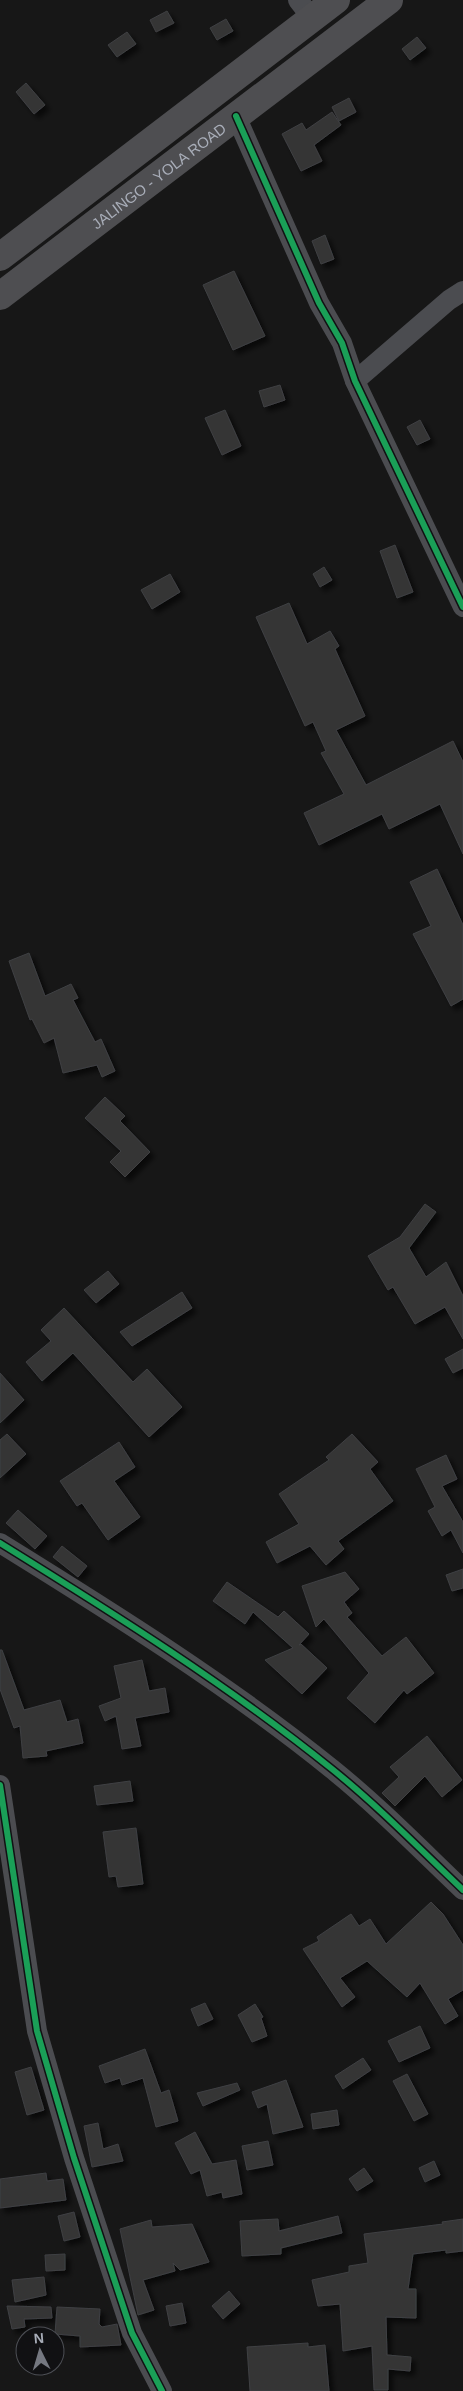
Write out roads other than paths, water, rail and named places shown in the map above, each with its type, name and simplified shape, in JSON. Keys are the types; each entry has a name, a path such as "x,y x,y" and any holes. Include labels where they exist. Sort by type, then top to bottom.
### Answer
{"highway":[{"path":"0,257 305,9 336,0"},
{"name":"JALINGO - YOLA ROAD","path":"0,296 388,0"}],"street":[{"path":"236,116 319,303 342,343 355,381 463,607"},
{"path":"355,381 449,300 463,291"},
{"path":"0,1543 107,1609 200,1673 333,1769 463,1890"},
{"path":"0,1785 37,2031 74,2158 132,2333 162,2391"}]}
